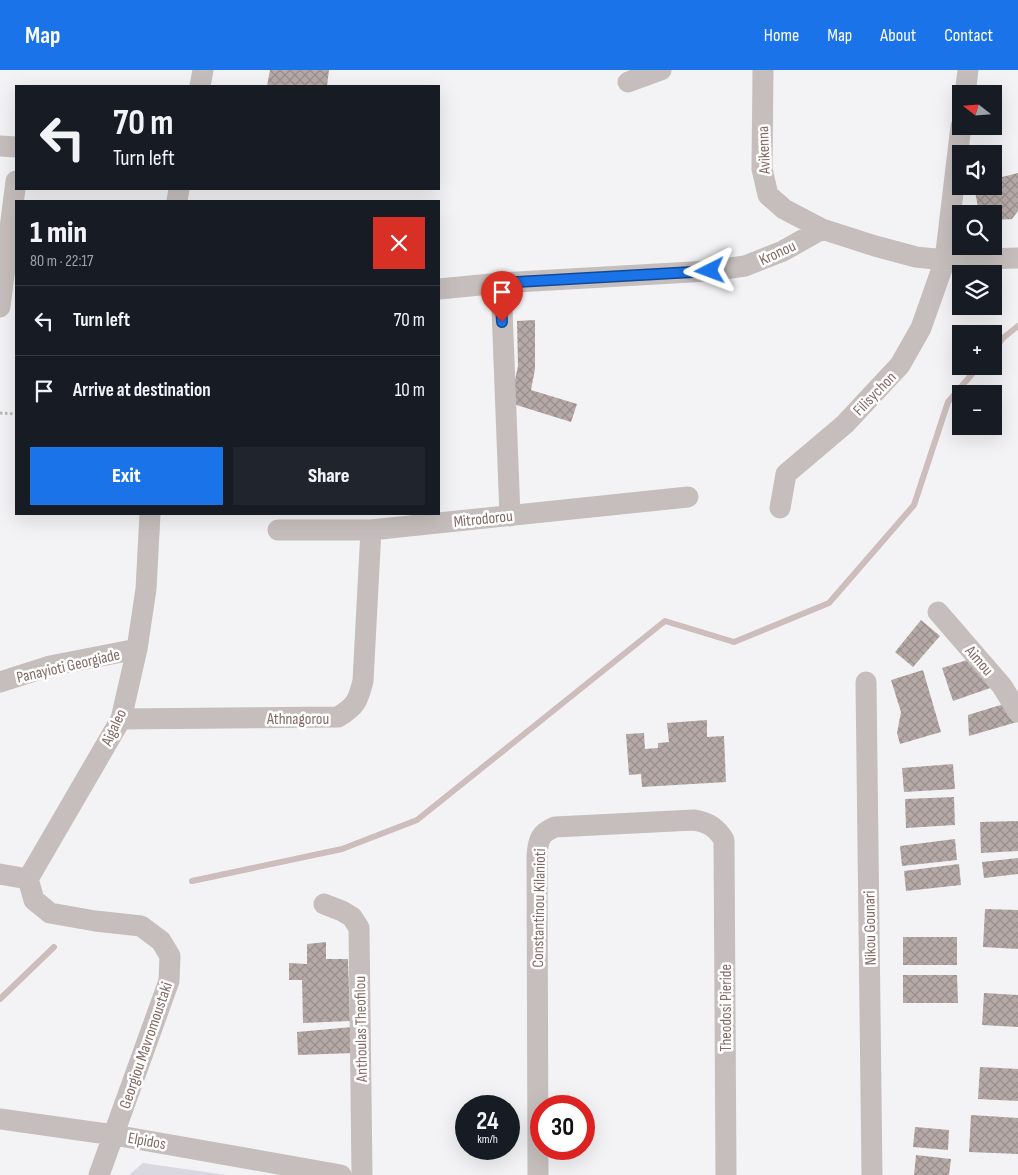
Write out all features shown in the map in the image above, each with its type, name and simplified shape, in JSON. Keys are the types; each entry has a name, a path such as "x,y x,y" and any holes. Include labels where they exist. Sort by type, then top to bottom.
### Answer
{"street":[{"path":"200,85 203,70"},
{"path":"628,82 661,70"},
{"name":"Avikenna","path":"763,70 762,170 768,195 784,209 822,228"},
{"path":"967,85 968,70"},
{"name":"Filisychon","path":"780,508 786,474 844,424 900,366 921,328 945,260 960,135"},
{"path":"0,146 15,147"},
{"path":"0,307 15,189"},
{"path":"822,228 875,246 916,257 945,260 1018,258"},
{"name":"Kronou","path":"440,288 710,271 745,266 784,251 822,228"},
{"path":"500,283 510,516"},
{"name":"Mitrodorou","path":"278,530 371,530 688,497"},
{"name":"Aigaleo","path":"28,879 121,719 137,649 146,589 150,515"},
{"name":"Athnagorou","path":"121,719 338,717 349,711 358,700 363,681 371,530"},
{"name":"Aimou","path":"938,612 1002,686 1018,712"},
{"name":"Panayioti Georgiade","path":"0,682 50,666 137,649"},
{"name":"Nikou Gounari","path":"866,682 872,1175"},
{"name":"Constantinou Kilanioti","path":"538,1175 537,856 538,844 542,835 555,826 694,820 705,821 719,832 724,840"},
{"name":"Theodosi Pieride","path":"724,840 726,1175"},
{"path":"0,874 28,879"},
{"name":"Georgiou Mavromoustaki","path":"28,879 34,900 50,913 95,921 142,926 161,941 170,956 169,981 99,1175"},
{"name":"Anthoulas Theofilou","path":"324,904 352,917 359,928 362,1175"},
{"name":"Elpidos","path":"0,1119 114,1134 341,1175"}],"path":[{"path":"0,414 15,414"}],"shaded area":[{"path":"143,1163 226,1175 129,1175"}],"building":[{"path":"270,70 329,70 327,85 267,85"},
{"path":"1018,173 1018,211 1012,219 1002,220 1002,205 978,205 976,195 1002,195 1002,177"},
{"path":"535,320 535,369 531,390 577,404 571,422 510,403 518,366 517,321"},
{"path":"921,620 940,636 913,667 895,652"},
{"path":"970,659 996,686 953,701 942,668"},
{"path":"923,670 941,732 900,744 897,733 901,712 891,680"},
{"path":"1007,703 1017,722 969,736 968,715"},
{"path":"707,720 707,737 724,736 726,782 642,787 641,774 629,775 626,734 644,733 645,749 658,748 658,743 669,742 667,723"},
{"path":"953,764 955,789 904,792 902,768"},
{"path":"954,797 955,825 906,828 905,799"},
{"path":"1018,821 1018,851 981,853 980,822"},
{"path":"955,839 957,860 902,866 900,846"},
{"path":"1018,858 1018,874 984,878 982,862"},
{"path":"959,864 961,885 906,891 904,871"},
{"path":"985,909 1018,910 1018,949 983,947"},
{"path":"903,937 957,937 957,965 903,965"},
{"path":"326,942 326,959 348,959 350,1021 303,1023 302,980 289,980 289,963 307,964 307,944"},
{"path":"903,975 957,975 958,1003 903,1003"},
{"path":"984,993 1018,995 1018,1027 982,1025"},
{"path":"352,1027 354,1053 298,1055 297,1032"},
{"path":"980,1067 1018,1069 1018,1101 978,1099"},
{"path":"971,1115 1018,1118 1018,1154 969,1152"},
{"path":"915,1127 949,1130 948,1150 913,1147"},
{"path":"916,1155 951,1159 949,1175 914,1175"}],"waterway":[{"path":"1002,339 1018,326"},
{"path":"192,881 342,849 417,820 665,621 734,642 829,603 914,505 948,402 971,375"},
{"path":"0,999 54,947"}],"route":[{"path":"502,322 500,283 710,271"}]}
